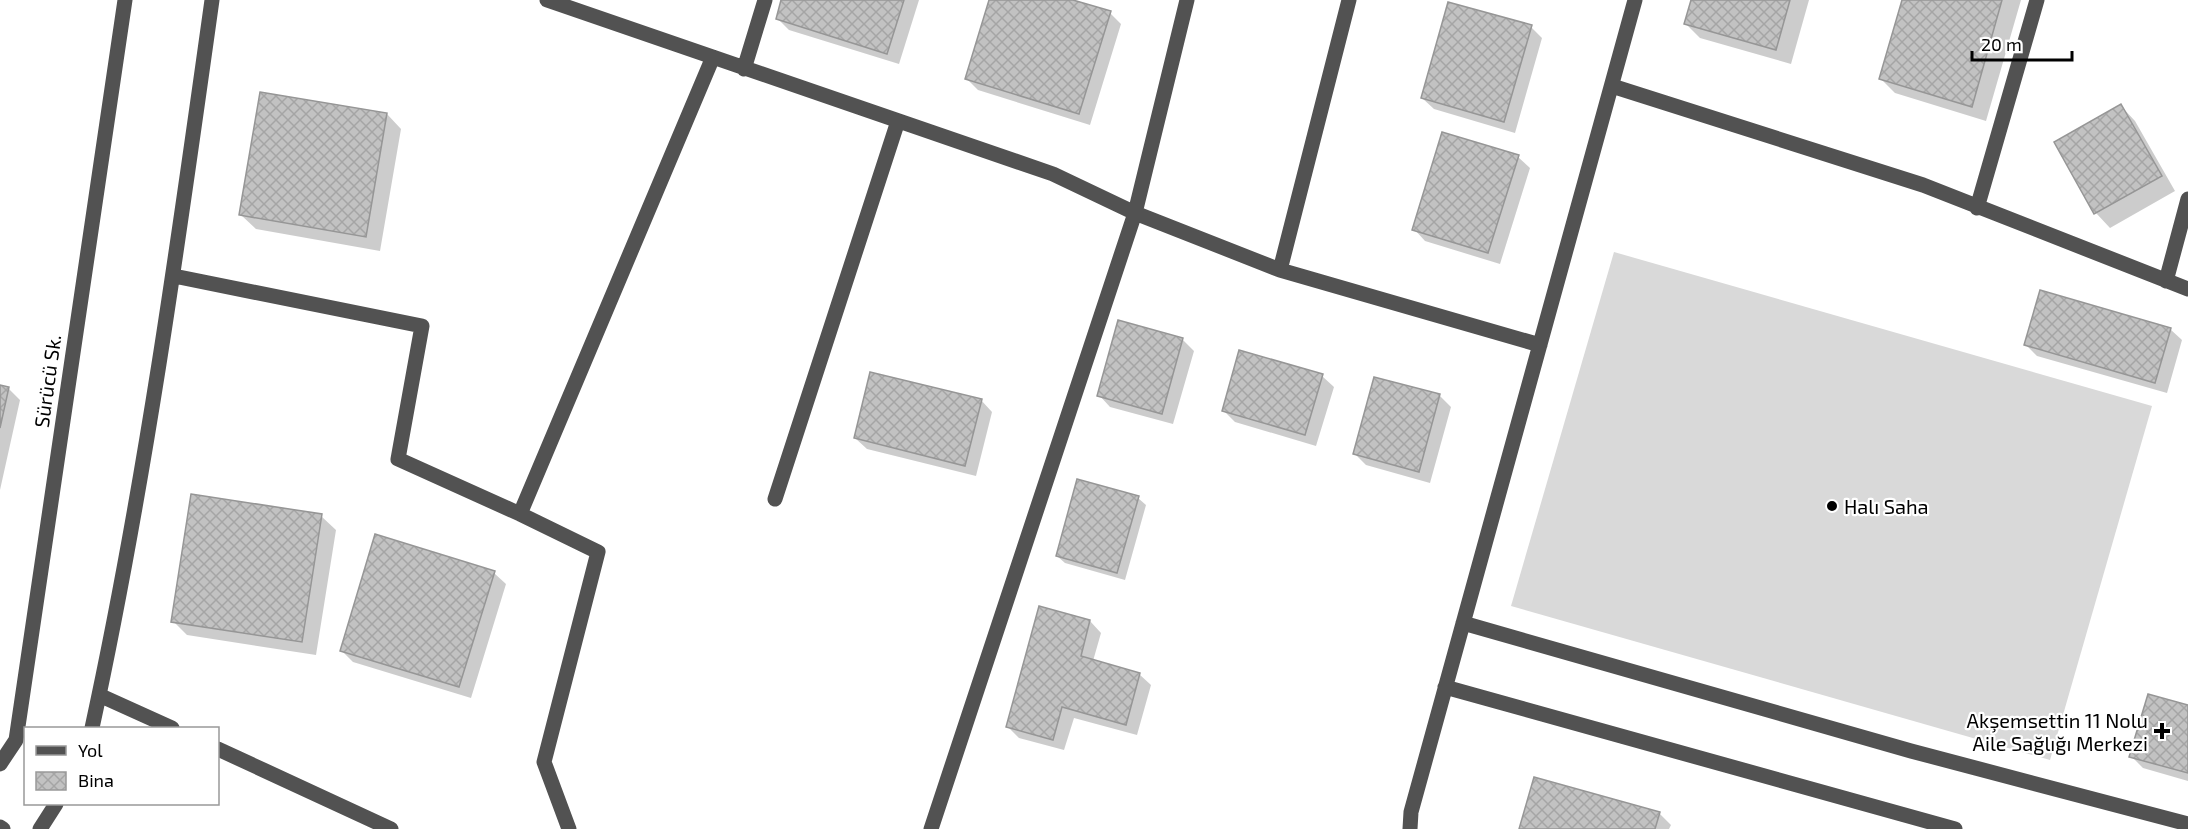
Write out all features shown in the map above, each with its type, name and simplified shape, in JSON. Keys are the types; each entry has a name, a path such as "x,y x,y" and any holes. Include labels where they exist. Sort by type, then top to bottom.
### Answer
{"street":[{"name":"Sürücü Sk.","path":"0,764 21,741 125,0"},
{"path":"92,727 141,480 174,276 212,0"},
{"path":"547,0 1053,174 1135,213 1280,270 1540,345"},
{"path":"744,69 765,0"},
{"path":"931,829 1135,213 1187,0"},
{"path":"1280,270 1349,0"},
{"path":"1410,829 1411,812 1635,0"},
{"path":"1977,208 2037,0"},
{"path":"520,514 713,57"},
{"path":"1612,86 1923,185 2188,289"},
{"path":"775,499 898,121"},
{"path":"2166,281 2188,199"},
{"path":"174,276 422,326 398,459 598,552 544,762 569,829"},
{"path":"1463,623 1911,750 2188,824"},
{"path":"1445,687 1955,829"},
{"path":"99,695 168,727"},
{"path":"219,749 391,829"},
{"path":"40,829 55,805"}],"shaded area":[{"name":"Halı Saha","path":"1614,252 2152,406 2050,760 1511,606"}],"building":[{"path":"781,0 904,0 887,54 776,19"},
{"path":"989,0 1073,0 1111,11 1079,114 965,79"},
{"path":"1691,0 1790,0 1776,50 1684,24"},
{"path":"1902,0 2002,0 1972,107 1879,79"},
{"path":"1448,2 1532,25 1504,122 1421,98"},
{"path":"260,92 387,113 366,237 239,215"},
{"path":"2121,104 2162,176 2094,214 2054,142"},
{"path":"1442,132 1519,155 1488,253 1412,230"},
{"path":"2040,290 2171,328 2155,383 2024,345"},
{"path":"1118,320 1183,338 1162,414 1097,396"},
{"path":"1239,350 1323,374 1305,435 1222,411"},
{"path":"870,372 982,399 965,466 854,438"},
{"path":"1374,377 1440,394 1419,472 1353,454"},
{"path":"0,385 9,387 0,428"},
{"path":"1077,479 1139,496 1117,573 1056,556"},
{"path":"191,494 322,514 302,642 171,622"},
{"path":"375,534 495,571 459,687 340,651"},
{"path":"1039,606 1090,620 1081,656 1140,673 1126,725 1062,707 1053,740 1006,727"},
{"name":"Akşemsettin 11 Nolu Aile Sağlığı Merkezi","path":"2148,694 2188,705 2188,773 2129,757"},
{"path":"1534,777 1660,812 1655,829 1519,829"}],"place":[{"name":"Halı Saha","path":"1832,506"},
{"name":"Akşemsettin 11 Nolu Aile Sağlığı Merkezi","path":"2162,731"}]}
